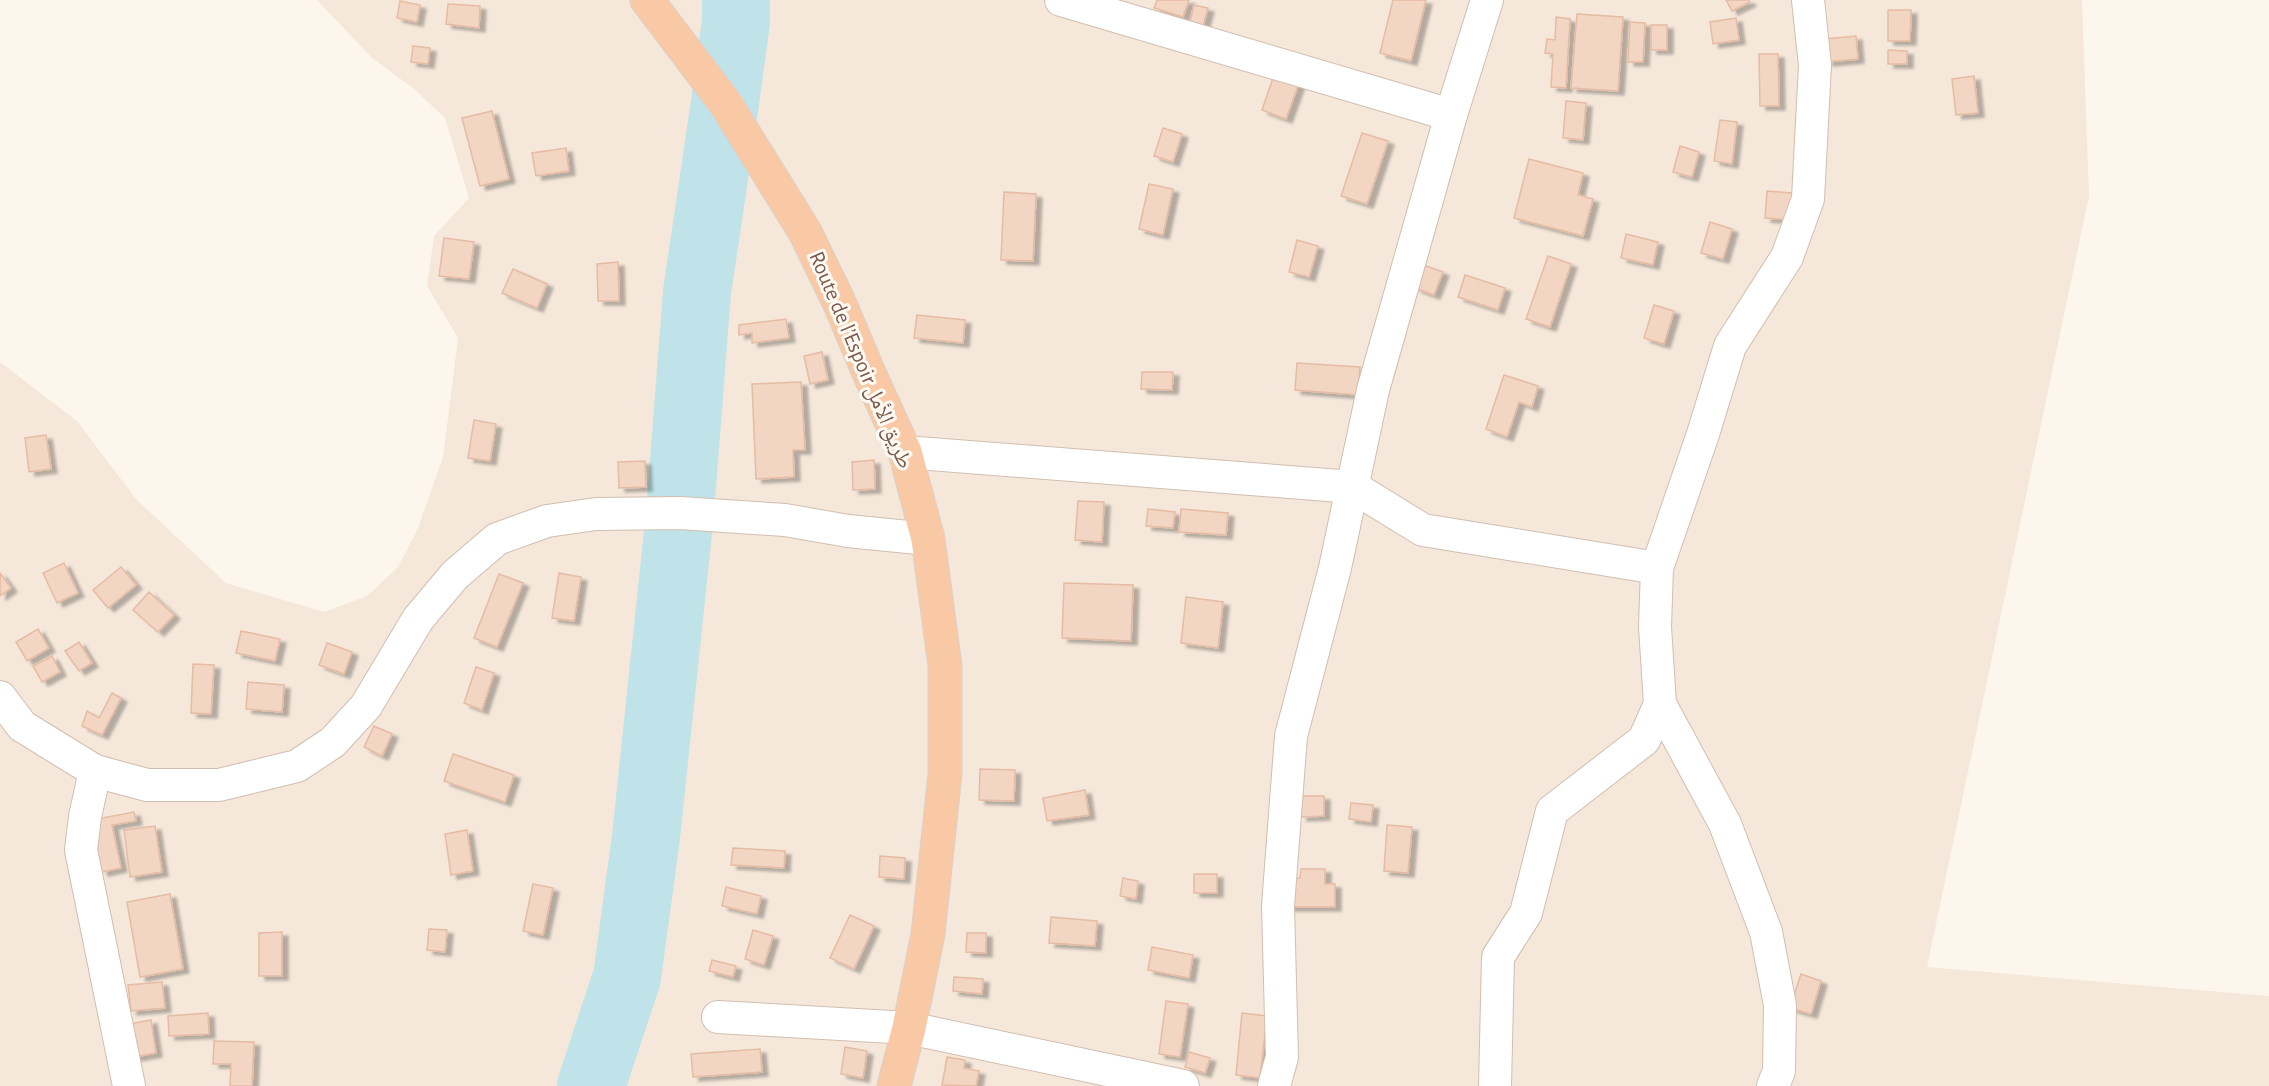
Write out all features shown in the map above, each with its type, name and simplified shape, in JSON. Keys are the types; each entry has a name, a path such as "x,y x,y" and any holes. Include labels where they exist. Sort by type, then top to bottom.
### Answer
{"highway":[{"name":"Route de l’Espoir طريق الأمل","path":"647,0 725,103 805,232 839,302 905,452 928,539 945,666 945,774 928,934 909,1028 894,1086"}],"street":[{"path":"1062,0 1451,115"},
{"path":"1274,1086 1282,1057 1278,906 1291,736 1335,568 1373,390 1451,115 1487,0"},
{"path":"1773,1086 1779,1071 1780,1005 1766,932 1725,824 1660,704 1655,627 1658,568 1730,346 1787,257 1808,199 1815,65 1808,0"},
{"path":"905,452 1353,487 1423,530 1658,568"},
{"path":"0,698 22,726 95,771 147,785 219,785 297,766 333,741 366,706 418,619 455,575 497,539 547,521 596,513 680,513 785,520 848,531 928,539"},
{"path":"1495,1086 1498,957 1526,913 1552,811 1644,740 1660,704"},
{"path":"95,771 85,817 81,850 129,1086"},
{"path":"718,1017 909,1028 1183,1086"}],"shaded area":[{"path":"317,0 2082,0 2089,196 1927,967 2269,996 2269,1086 0,1086 0,362 77,421 136,499 226,583 324,612 367,596 398,567 418,528 443,457 458,338 427,286 434,236 469,198 445,118 413,88 372,58"}],"building":[{"path":"1157,0 1189,0 1183,17 1154,8"},
{"path":"1393,0 1426,0 1411,61 1380,53"},
{"path":"1726,0 1748,0 1750,2 1732,11"},
{"path":"400,1 420,5 417,22 397,18"},
{"path":"448,4 480,6 479,28 446,24"},
{"path":"1194,5 1208,8 1203,26 1190,22"},
{"path":"1888,10 1911,10 1910,41 1888,41"},
{"path":"1577,14 1623,17 1618,91 1571,88"},
{"path":"1556,17 1570,19 1566,88 1551,87 1553,54 1545,53 1547,39 1555,40"},
{"path":"1736,18 1739,40 1713,44 1710,22"},
{"path":"1630,22 1645,23 1643,62 1628,62"},
{"path":"1651,25 1667,25 1667,50 1651,50"},
{"path":"1856,36 1858,59 1827,62 1825,39"},
{"path":"413,46 430,48 428,64 411,62"},
{"path":"1888,50 1907,51 1907,64 1888,64"},
{"path":"1759,54 1778,54 1779,106 1760,106"},
{"path":"1274,75 1299,83 1286,119 1262,110"},
{"path":"1974,76 1978,113 1956,115 1952,79"},
{"path":"1566,101 1586,103 1583,140 1563,138"},
{"path":"492,111 509,179 480,186 462,118"},
{"path":"1720,120 1737,122 1732,164 1714,161"},
{"path":"1163,128 1182,134 1173,162 1154,156"},
{"path":"1362,133 1388,141 1367,204 1341,196"},
{"path":"1680,146 1699,152 1692,177 1673,172"},
{"path":"566,148 569,171 536,176 532,153"},
{"path":"1529,159 1583,173 1578,195 1593,199 1583,236 1514,218"},
{"path":"1149,184 1173,189 1163,235 1139,229"},
{"path":"1767,191 1792,193 1790,220 1765,218"},
{"path":"1004,192 1036,194 1033,261 1001,260"},
{"path":"1710,222 1732,229 1723,259 1701,253"},
{"path":"1626,234 1658,242 1653,265 1621,258"},
{"path":"444,238 474,242 469,279 439,276"},
{"path":"1297,240 1318,246 1309,277 1289,272"},
{"path":"1548,256 1571,264 1550,327 1526,319"},
{"path":"618,262 619,301 598,301 597,264"},
{"path":"1423,265 1443,272 1434,295 1415,288"},
{"path":"513,269 547,284 537,308 502,293"},
{"path":"1465,275 1505,288 1498,310 1458,297"},
{"path":"1654,305 1674,311 1664,344 1644,338"},
{"path":"917,315 965,320 963,343 914,338"},
{"path":"786,319 789,338 752,343 752,333 739,335 739,325"},
{"path":"822,352 828,380 810,384 804,356"},
{"path":"1297,363 1360,367 1358,395 1295,390"},
{"path":"1142,372 1173,372 1172,390 1141,389"},
{"path":"1504,375 1538,386 1532,407 1519,402 1507,437 1486,429"},
{"path":"801,382 805,450 793,450 794,477 756,479 752,384"},
{"path":"474,420 496,424 490,461 468,458"},
{"path":"46,435 51,469 29,472 25,438"},
{"path":"874,460 875,489 853,490 852,462"},
{"path":"645,461 646,487 619,488 618,462"},
{"path":"1078,501 1104,502 1102,542 1075,540"},
{"path":"1148,509 1175,512 1173,528 1146,526"},
{"path":"1181,509 1228,513 1226,535 1179,532"},
{"path":"64,563 78,593 57,603 43,573"},
{"path":"121,567 136,585 108,608 93,590"},
{"path":"0,573 11,588 0,596"},
{"path":"559,573 581,577 574,621 552,618"},
{"path":"499,574 523,583 497,647 474,638"},
{"path":"1064,583 1133,585 1131,641 1062,638"},
{"path":"149,592 174,615 158,632 133,610"},
{"path":"1186,597 1223,602 1218,648 1181,643"},
{"path":"38,629 49,648 27,661 16,642"},
{"path":"241,631 280,639 275,661 236,653"},
{"path":"79,642 92,663 79,671 65,651"},
{"path":"327,643 352,652 344,674 319,665"},
{"path":"52,656 60,672 42,682 33,666"},
{"path":"193,664 214,665 211,714 191,713"},
{"path":"476,667 494,673 482,710 464,703"},
{"path":"248,682 284,685 282,712 246,709"},
{"path":"112,693 121,698 102,735 82,726 87,711 99,718"},
{"path":"374,726 392,734 382,756 364,747"},
{"path":"453,754 514,775 505,802 444,781"},
{"path":"980,769 1015,770 1014,801 979,800"},
{"path":"1085,790 1089,815 1047,821 1043,798"},
{"path":"1300,796 1324,796 1324,816 1301,817"},
{"path":"1351,803 1373,805 1371,822 1349,819"},
{"path":"134,812 136,821 112,825 121,868 102,872 91,820"},
{"path":"1387,825 1412,827 1408,873 1384,871"},
{"path":"155,826 162,872 130,877 124,830"},
{"path":"467,830 473,871 451,875 445,834"},
{"path":"733,848 785,851 784,868 731,865"},
{"path":"880,856 905,858 904,879 879,877"},
{"path":"1301,869 1325,869 1325,884 1335,884 1335,907 1287,907 1287,878 1300,878"},
{"path":"1194,874 1217,874 1217,893 1194,893"},
{"path":"1123,878 1138,881 1136,899 1120,896"},
{"path":"533,884 553,888 543,935 523,931"},
{"path":"726,887 761,896 757,914 722,906"},
{"path":"170,894 183,969 140,977 127,902"},
{"path":"850,915 874,926 854,969 830,958"},
{"path":"1051,917 1097,921 1095,946 1049,943"},
{"path":"429,929 447,930 445,952 427,950"},
{"path":"753,930 773,936 764,965 745,959"},
{"path":"282,932 282,976 259,976 259,933"},
{"path":"967,933 986,933 986,953 966,952"},
{"path":"1152,947 1193,955 1189,978 1148,970"},
{"path":"712,960 736,966 733,977 709,971"},
{"path":"1801,974 1821,981 1811,1014 1790,1008"},
{"path":"954,977 983,979 982,994 953,991"},
{"path":"162,982 165,1008 131,1011 128,985"},
{"path":"1166,1001 1188,1004 1180,1057 1159,1054"},
{"path":"208,1013 209,1034 169,1036 168,1016"},
{"path":"1242,1013 1267,1016 1260,1078 1236,1075"},
{"path":"151,1020 156,1053 134,1057 129,1024"},
{"path":"214,1041 254,1042 252,1086 230,1086 231,1064 213,1064"},
{"path":"845,1047 867,1051 863,1078 841,1074"},
{"path":"760,1049 762,1072 693,1077 691,1054"},
{"path":"1189,1052 1210,1058 1205,1073 1185,1067"},
{"path":"947,1057 965,1060 964,1068 979,1071 976,1086 942,1085"}],"waterway":[{"path":"591,1086 627,977 646,837 680,513 697,292 736,21 736,0"}]}
